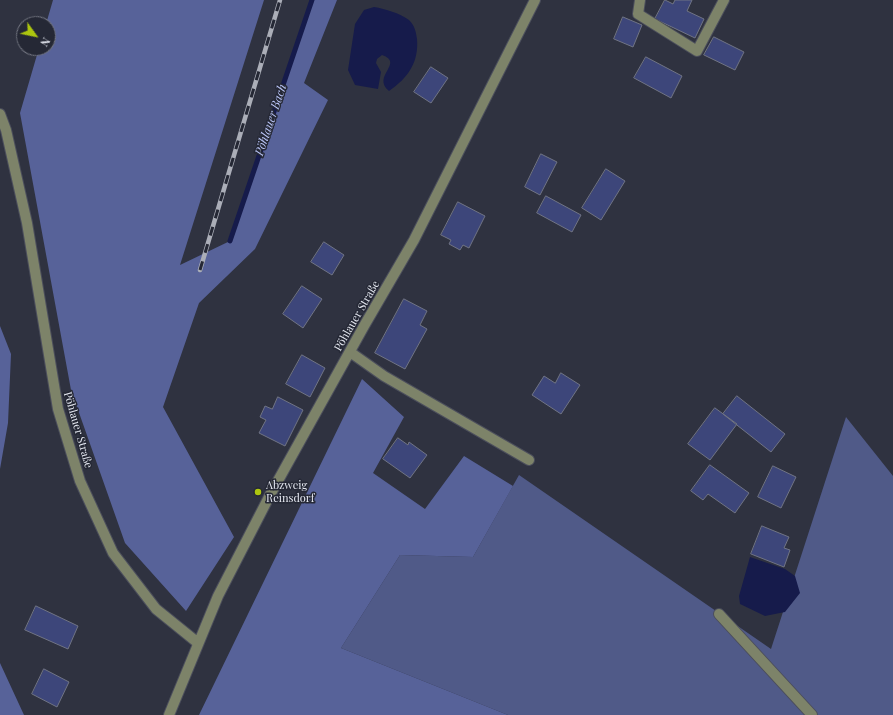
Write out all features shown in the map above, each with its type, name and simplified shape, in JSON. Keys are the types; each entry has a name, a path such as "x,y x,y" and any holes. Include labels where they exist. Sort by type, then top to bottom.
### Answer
{"street":[{"name":"Pöhlauer Straße","path":"169,715 218,596 270,495 414,240 536,0"},
{"path":"640,0 638,14 697,51 724,0"},
{"name":"Pöhlauer Straße","path":"0,114 6,130 27,223 58,409 80,481 113,553 156,609 198,643"},
{"path":"350,352 384,376 529,460"},
{"path":"719,614 812,715"}],"shaded area":[{"path":"53,0 264,0 180,265 230,241 312,0 337,0 304,83 328,100 255,249 199,303 163,407 234,537 186,611 125,543 71,390 20,113 37,56 56,56 56,16 48,16"},
{"path":"374,7 401,15 409,20 415,29 417,39 416,55 411,69 402,81 389,91 384,85 385,75 390,66 388,58 382,55 377,59 376,63 381,72 378,89 355,85 348,70 355,24 364,10"},
{"path":"0,326 11,354 8,423 0,469"},
{"path":"362,379 404,417 373,473 425,509 464,456 513,486 473,557 400,555 341,648 508,715 199,715"},
{"path":"846,417 893,476 893,715 508,715 341,648 400,555 473,557 519,475 771,649"},
{"path":"750,557 785,569 795,576 800,593 785,612 765,616 740,604 739,596"},
{"path":"0,663 24,715 0,715"}],"building":[{"path":"665,0 673,4 675,0 692,0 687,11 704,19 695,38 655,19"},
{"path":"623,17 642,25 633,47 614,39"},
{"path":"714,37 744,52 735,70 704,55"},
{"path":"646,57 682,76 671,98 634,78"},
{"path":"431,67 448,78 431,103 414,92"},
{"path":"541,154 557,162 540,195 525,187"},
{"path":"606,169 625,181 601,220 582,208"},
{"path":"546,196 581,215 572,232 537,213"},
{"path":"458,202 485,216 469,248 463,245 460,250 449,244 451,240 441,235"},
{"path":"324,242 344,255 332,275 311,262"},
{"path":"302,286 322,299 303,328 283,314"},
{"path":"404,299 427,311 420,325 427,329 405,369 375,353"},
{"path":"302,355 325,368 310,397 286,384"},
{"path":"561,373 580,385 561,414 532,395 544,376 555,383"},
{"path":"737,396 785,434 771,452 723,414"},
{"path":"278,397 303,410 285,446 259,433 266,420 260,417 265,406 272,409"},
{"path":"715,408 737,424 710,460 688,444"},
{"path":"398,438 408,445 409,442 427,455 410,478 383,459"},
{"path":"710,465 749,493 735,513 708,494 703,500 691,491"},
{"path":"773,466 796,477 781,508 758,497"},
{"path":"762,526 789,537 784,548 790,550 784,567 751,554"},
{"path":"36,606 78,626 68,649 25,630"},
{"path":"44,669 69,682 57,707 32,694"}],"waterway":[{"name":"Pöhlauer Bach","path":"230,241 312,0"}],"railway":[{"path":"200,270 280,0"}],"place":[{"name":"Abzweig Reinsdorf","path":"258,492"}]}
